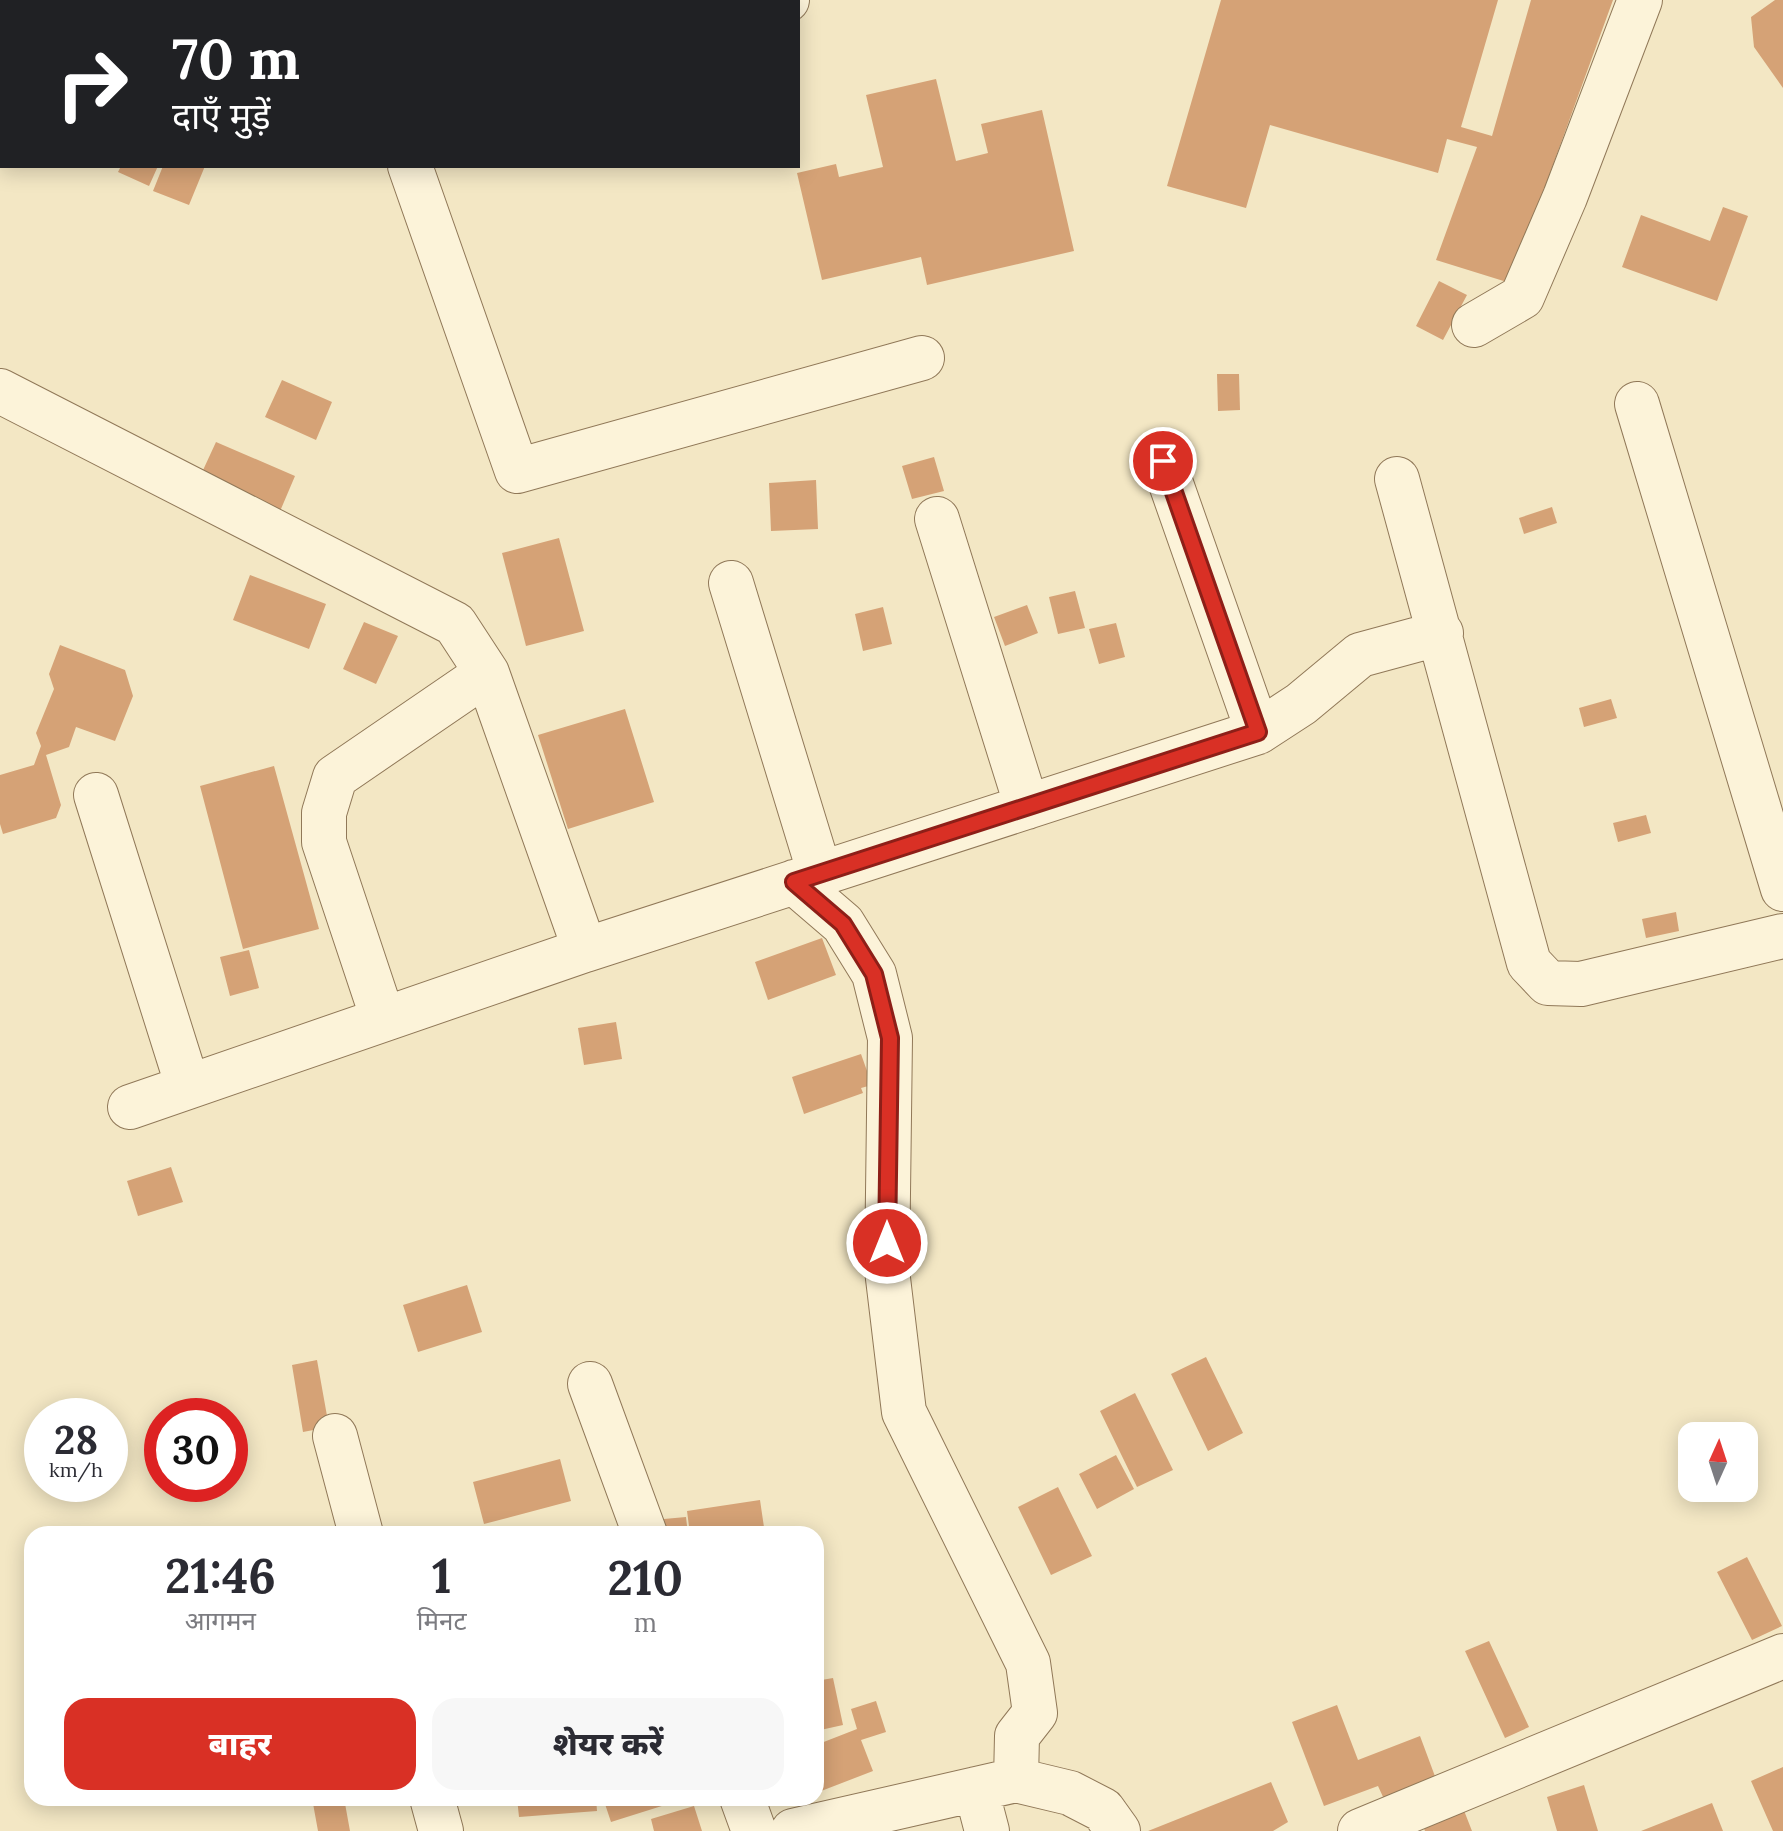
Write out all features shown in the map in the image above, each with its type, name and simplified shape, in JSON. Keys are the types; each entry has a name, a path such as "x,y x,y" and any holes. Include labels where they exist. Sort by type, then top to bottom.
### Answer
{"street":[{"path":"1474,325 1522,297 1565,197 1640,0"},
{"path":"411,168 517,471 922,358"},
{"path":"0,391 455,624 487,673 585,950"},
{"path":"1637,404 1783,889"},
{"path":"1163,461 1258,732"},
{"path":"1397,479 1529,963 1548,983 1581,984 1783,936"},
{"path":"937,519 1027,807"},
{"path":"731,583 807,878 843,924 874,974 890,1038 887,1270 904,1412 1028,1663 1035,1713 1017,1736 996,1784 987,1831"},
{"path":"130,1107 585,950 1258,732 1301,704 1360,655 1441,633"},
{"path":"383,1019 324,842 324,813 331,789 335,777 357,759 487,673"},
{"path":"96,795 188,1087"},
{"path":"590,1384 642,1526"},
{"path":"335,1436 359,1526"},
{"path":"1360,1831 1783,1656"},
{"path":"793,1831 996,1784 1070,1793 1103,1810 1118,1831"},
{"path":"434,1806 441,1831"},
{"path":"745,1806 754,1831"}],"building":[{"path":"1221,0 1498,0 1461,127 1492,136 1531,0 1613,0 1510,283 1436,260 1477,147 1447,139 1438,173 1270,125 1246,208 1167,186"},
{"path":"1775,0 1783,0 1783,88 1754,47 1751,17"},
{"path":"936,79 956,161 988,153 981,124 1042,110 1074,251 927,285 921,257 822,280 797,173 836,164 839,177 883,167 866,95"},
{"path":"120,168 157,168 149,186 118,172"},
{"path":"162,168 204,168 189,205 153,191"},
{"path":"1723,207 1748,216 1717,301 1622,267 1641,215 1710,241"},
{"path":"1439,281 1467,295 1443,340 1416,326"},
{"path":"1217,374 1239,374 1240,410 1218,411"},
{"path":"282,380 332,402 316,440 265,417"},
{"path":"216,442 295,476 278,516 198,481"},
{"path":"934,457 944,491 912,499 902,466"},
{"path":"816,480 818,529 771,531 769,483"},
{"path":"1552,507 1557,523 1524,534 1519,518"},
{"path":"559,538 584,631 526,646 502,553"},
{"path":"250,575 326,604 309,649 233,620"},
{"path":"1075,591 1085,628 1058,634 1049,597"},
{"path":"1027,605 1038,633 1005,646 994,617"},
{"path":"883,607 892,644 863,651 855,614"},
{"path":"364,622 398,636 376,684 343,669"},
{"path":"1116,623 1125,657 1099,664 1089,629"},
{"path":"60,645 125,670 133,696 115,741 76,727 69,747 46,755 61,805 56,818 3,834 0,824 0,775 34,765 41,746 36,733 54,689 49,674"},
{"path":"1611,699 1617,718 1584,727 1579,708"},
{"path":"625,709 654,802 568,829 538,735"},
{"path":"274,766 319,929 243,949 200,786"},
{"path":"1646,815 1651,833 1618,842 1613,823"},
{"path":"1676,912 1679,931 1646,938 1642,919"},
{"path":"822,938 836,975 768,1000 755,962"},
{"path":"249,950 259,988 230,996 220,957"},
{"path":"616,1022 622,1059 584,1065 578,1028"},
{"path":"861,1054 872,1085 861,1088 863,1093 804,1114 792,1077"},
{"path":"171,1167 183,1202 138,1216 127,1181"},
{"path":"467,1285 482,1332 418,1352 403,1305"},
{"path":"1206,1357 1243,1433 1208,1451 1171,1374"},
{"path":"317,1360 329,1427 303,1432 292,1365"},
{"path":"1135,1393 1173,1470 1137,1487 1100,1411"},
{"path":"1116,1455 1134,1489 1097,1509 1079,1474"},
{"path":"560,1459 571,1501 484,1524 473,1482"},
{"path":"1058,1487 1092,1556 1051,1575 1018,1507"},
{"path":"760,1500 764,1526 689,1526 687,1511"},
{"path":"686,1517 687,1526 664,1526 664,1519"},
{"path":"1747,1557 1782,1626 1752,1640 1717,1572"},
{"path":"1489,1641 1529,1727 1505,1738 1465,1651"},
{"path":"833,1678 843,1725 824,1729 824,1680"},
{"path":"876,1701 886,1732 861,1740 873,1771 824,1790 824,1742 857,1729 851,1709"},
{"path":"1337,1705 1358,1760 1420,1736 1436,1779 1384,1799 1378,1786 1324,1806 1292,1722"},
{"path":"1783,1767 1783,1831 1773,1831 1751,1781"},
{"path":"1271,1782 1288,1822 1273,1831 1148,1831"},
{"path":"1584,1785 1598,1831 1557,1831 1547,1797"},
{"path":"1712,1803 1723,1831 1641,1831"},
{"path":"313,1806 345,1806 350,1831 318,1831"},
{"path":"518,1806 597,1806 597,1811 519,1817"},
{"path":"606,1806 662,1806 611,1822"},
{"path":"694,1806 702,1831 654,1831 651,1819"},
{"path":"1463,1808 1472,1831 1425,1831 1422,1824"}],"route":[{"path":"887,1243 890,1038 874,974 843,924 794,882 1258,732 1163,461"}]}
